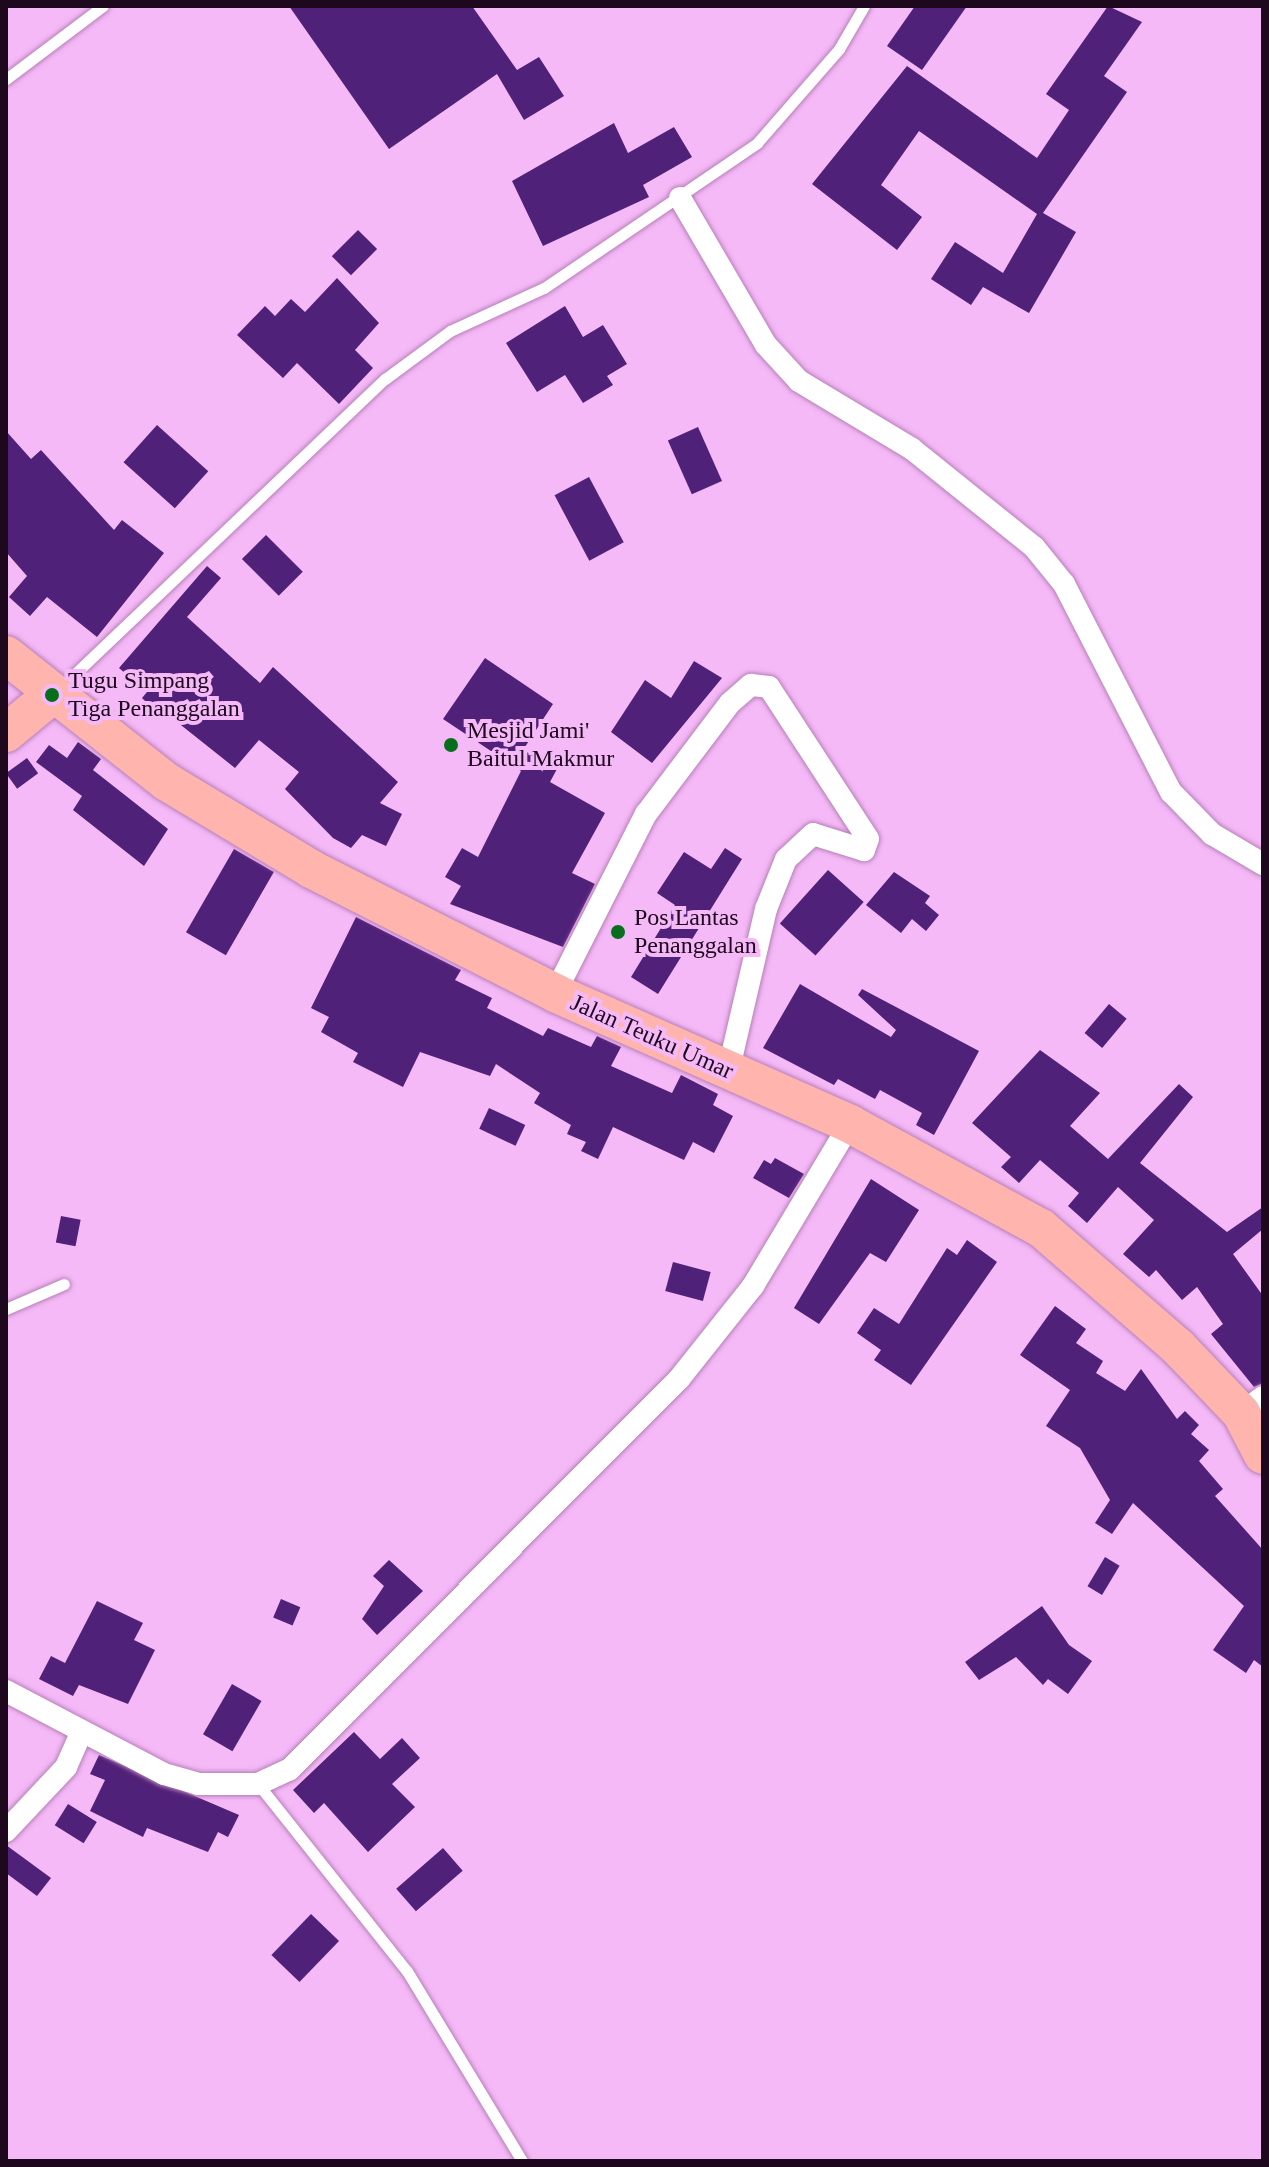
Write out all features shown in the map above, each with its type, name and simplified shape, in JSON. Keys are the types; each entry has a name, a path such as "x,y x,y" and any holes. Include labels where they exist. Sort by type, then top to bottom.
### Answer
{"highway":[{"name":"Jalan Teuku Umar","path":"6,655 52,695 167,782 311,869 555,993 850,1124 1041,1228 1178,1347 1252,1405 1263,1455"},
{"path":"6,733 52,695"}],"street":[{"path":"680,198 766,345 799,381 912,449 1034,547 1064,584 1171,792 1212,834 1263,864"},
{"path":"555,993 646,814 730,703 751,685 769,687 866,830 868,842 864,850 813,834 786,859 766,909 728,1072"},
{"path":"6,1691 164,1774 198,1784 258,1784 290,1769 384,1683 679,1379 753,1286 850,1124"},
{"path":"6,1831 66,1767 82,1731"}],"lane":[{"path":"6,79 103,6"},
{"path":"52,695 385,379 450,331 544,288 757,143 839,49 864,6"},
{"path":"6,1309 64,1284"},
{"path":"258,1784 407,1971 522,2161"}],"building":[{"path":"289,6 472,6 517,70 539,57 564,96 524,120 497,74 389,149"},
{"path":"915,6 967,6 922,70 887,46"},
{"path":"1108,6 1142,22 1104,76 1127,92 1043,213 1076,232 1029,313 983,287 971,305 931,279 955,242 1003,273 1037,214 919,131 881,185 922,217 897,250 812,184 907,66 1037,158 1069,110 1046,94"},
{"path":"614,123 628,153 674,127 692,157 643,185 649,197 543,246 512,181"},
{"path":"358,230 377,249 351,275 332,256"},
{"path":"337,278 379,323 355,350 373,368 339,404 297,363 283,378 237,335 265,306 275,316 291,299 305,312"},
{"path":"565,306 583,337 603,325 627,364 607,376 613,385 583,403 565,375 537,392 506,343"},
{"path":"157,425 208,471 175,508 124,462"},
{"path":"698,427 722,481 692,494 668,440"},
{"path":"6,431 31,459 41,450 114,530 122,520 164,553 97,637 47,597 30,616 9,597 27,576 6,552"},
{"path":"589,477 624,542 589,561 555,495"},
{"path":"266,535 303,572 279,596 242,559"},
{"path":"207,566 221,578 187,617 260,683 273,667 398,782 380,803 402,814 386,846 362,835 351,848 333,838 285,789 299,772 259,740 235,768 162,710 158,714 142,698 147,692 119,668"},
{"path":"485,658 553,704 523,750 557,769 550,782 605,813 572,873 595,884 563,947 450,904 461,886 445,877 462,848 478,857 521,771 443,719"},
{"path":"694,661 722,678 652,763 611,732 645,680 671,698"},
{"path":"78,742 101,759 93,770 168,829 144,866 73,810 82,796 36,762 49,745 67,758"},
{"path":"27,758 38,773 17,789 6,773"},
{"path":"725,848 742,859 658,994 631,977 675,905 657,893 684,852 711,869"},
{"path":"234,849 274,872 226,955 186,932"},
{"path":"828,870 864,902 815,956 780,924"},
{"path":"894,872 930,896 925,903 939,915 926,931 912,919 901,933 866,905"},
{"path":"356,917 461,970 455,980 492,998 487,1008 543,1036 548,1028 591,1047 597,1036 621,1047 611,1066 672,1093 681,1075 718,1094 713,1105 733,1116 714,1153 693,1142 684,1160 613,1127 598,1159 581,1151 586,1142 567,1134 571,1125 534,1103 540,1093 496,1064 490,1076 420,1052 403,1087 353,1062 358,1053 321,1032 329,1017 311,1008"},
{"path":"800,984 891,1037 896,1030 858,995 862,989 979,1051 934,1135 916,1125 922,1113 880,1090 875,1099 838,1079 834,1085 763,1048"},
{"path":"1109,1004 1127,1019 1102,1048 1085,1033"},
{"path":"1040,1050 1100,1093 1070,1126 1108,1159 1179,1084 1193,1097 1140,1163 1227,1232 1263,1207 1263,1229 1233,1254 1263,1296 1263,1383 1254,1387 1211,1334 1223,1324 1197,1287 1182,1300 1156,1270 1149,1277 1123,1254 1154,1220 1118,1187 1087,1223 1068,1206 1079,1193 1040,1160 1019,1183 1001,1167 1011,1157 972,1123"},
{"path":"489,1108 525,1125 516,1146 479,1129"},
{"path":"775,1158 804,1174 789,1198 753,1178 764,1160 771,1164"},
{"path":"871,1179 919,1210 886,1262 870,1253 819,1324 794,1308"},
{"path":"61,1216 81,1220 75,1246 56,1243"},
{"path":"967,1240 997,1262 911,1385 874,1360 881,1350 857,1333 874,1308 899,1324 947,1248 957,1255"},
{"path":"673,1262 711,1272 703,1301 665,1291"},
{"path":"1055,1306 1086,1329 1076,1343 1103,1361 1096,1373 1125,1391 1141,1369 1177,1419 1185,1411 1199,1425 1191,1434 1209,1450 1199,1461 1223,1489 1215,1496 1263,1550 1263,1667 1254,1660 1246,1673 1213,1650 1244,1606 1133,1503 1112,1534 1095,1523 1110,1500 1080,1448 1046,1426 1070,1390 1020,1355"},
{"path":"1105,1557 1120,1566 1102,1595 1087,1586"},
{"path":"389,1560 423,1591 377,1635 362,1619 384,1586 373,1576"},
{"path":"281,1599 300,1607 293,1626 273,1617"},
{"path":"97,1601 143,1623 134,1640 155,1650 128,1704 79,1685 73,1696 39,1679 51,1656 65,1663"},
{"path":"1042,1606 1069,1645 1092,1661 1068,1694 1048,1679 1043,1685 1016,1657 979,1680 965,1662"},
{"path":"232,1684 261,1701 232,1751 203,1734"},
{"path":"354,1732 380,1759 402,1738 420,1758 392,1784 415,1807 368,1852 324,1803 314,1813 293,1790"},
{"path":"99,1755 239,1815 228,1837 218,1832 208,1852 147,1828 143,1837 90,1811 105,1780 90,1774"},
{"path":"68,1804 97,1822 84,1843 55,1825"},
{"path":"6,1845 51,1878 37,1896 6,1873"},
{"path":"443,1848 463,1871 416,1911 396,1889"},
{"path":"311,1914 339,1941 299,1982 271,1955"}],"place":[{"name":"Tugu Simpang Tiga Penanggalan","path":"52,695"},
{"name":"Mesjid Jami' Baitul Makmur","path":"451,745"},
{"name":"Pos Lantas Penanggalan","path":"618,932"}]}
